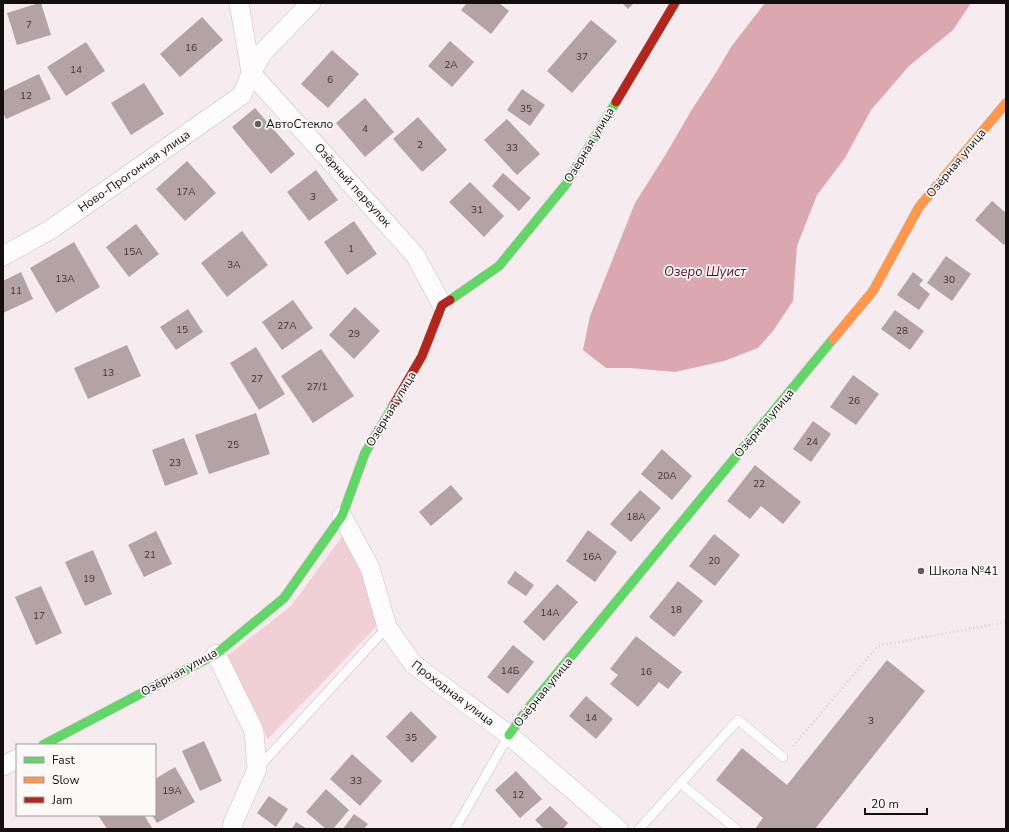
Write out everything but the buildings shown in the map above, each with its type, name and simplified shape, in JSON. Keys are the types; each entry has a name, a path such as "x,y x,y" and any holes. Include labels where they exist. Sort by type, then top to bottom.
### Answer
{"street":[{"path":"239,3 251,73"},
{"name":"Ново-Прогонная улица","path":"3,256 50,230 242,95 251,73 263,52 311,3"},
{"name":"Озёрная улица","path":"45,744 216,654 284,598 342,516 365,453 422,356 442,304 499,266 567,183 675,3"},
{"name":"Озёрный переулок","path":"251,73 415,255 442,304"},
{"name":"Озёрная улица","path":"509,734 536,698 873,291 919,207 1006,103"},
{"name":"Проходная улица","path":"342,516 370,568 387,627 413,664 509,734 618,829"},
{"path":"216,654 254,731 257,769 233,823 232,829"},
{"path":"3,766 16,760"}],"lane":[{"path":"257,769 387,627"},
{"path":"639,829 738,720 783,757"},
{"path":"455,829 509,734"},
{"path":"680,783 736,829"}],"path":[{"path":"783,757 878,646 1006,622"}],"shaded area":[{"path":"344,534 363,574 377,626 268,739 227,656 291,606"}],"water":[{"name":"Озеро Шуист","path":"765,3 971,3 953,30 909,66 871,110 845,158 817,195 797,246 793,301 773,331 758,348 724,361 675,372 630,368 606,368 583,350 590,316 635,203 731,47"}],"traffic: fast":[{"path":"450,300 499,266 567,183 616,102"},
{"path":"509,735 526,711 833,339"},
{"path":"45,744 216,654 284,598 342,516 365,453 393,406"}],"traffic: slow":[{"path":"833,339 873,291 919,207 1006,103"}],"traffic: jam":[{"path":"616,102 675,3"},
{"path":"393,406 422,356 442,305 450,300"}],"place":[{"name":"АвтоСтекло","path":"258,124"},
{"name":"Школа №41","path":"921,571"}]}
